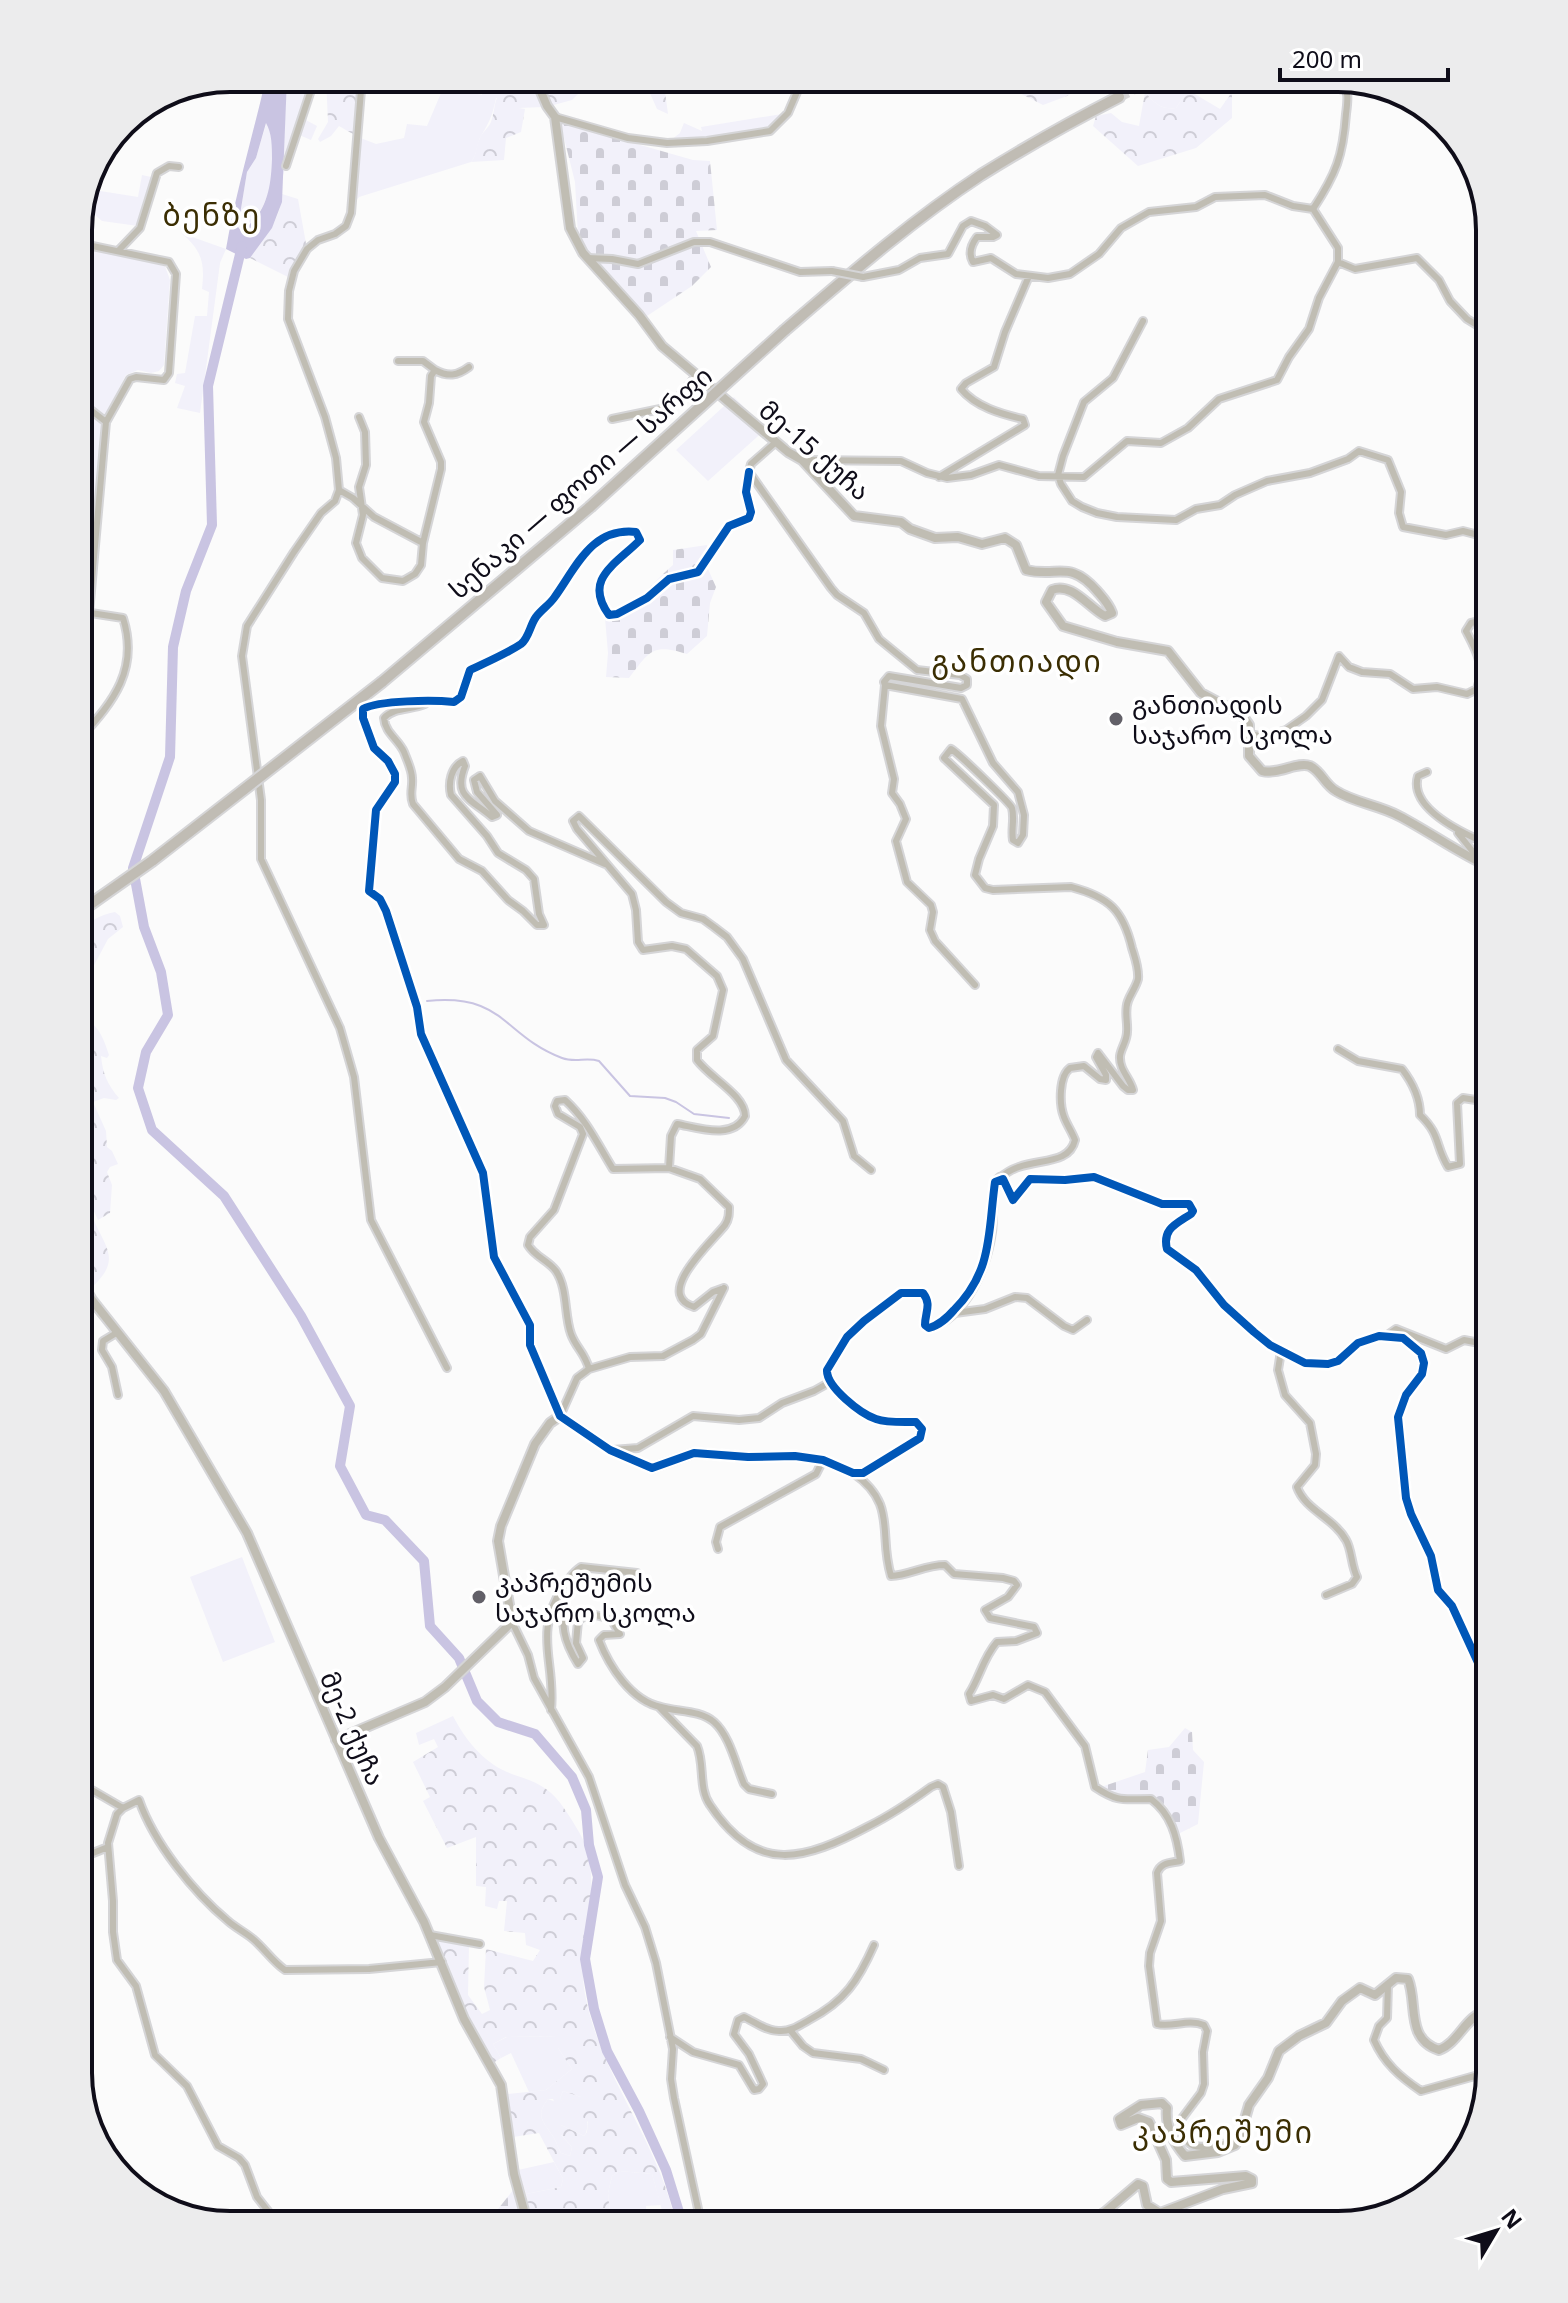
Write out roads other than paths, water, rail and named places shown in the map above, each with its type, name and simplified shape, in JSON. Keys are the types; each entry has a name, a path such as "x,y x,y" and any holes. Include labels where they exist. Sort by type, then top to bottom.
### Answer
{"highway":[{"name":"სენაკი — ფოთი — სარფი","path":"92,903 152,861 382,682 590,507 785,330 872,257 980,176 1119,97"}],"street":[{"path":"286,166 310,92"},
{"path":"361,92 351,213 346,226 307,249 294,271 289,291 288,319 325,417 336,458 339,490 335,501 321,513 247,626 242,656 261,800 261,859 340,1028 354,1077 371,1220 447,1368"},
{"name":"მე-15 ქუჩა","path":"541,92 555,117 570,228 575,242 662,346 776,442 802,460 854,516 901,522 910,529 935,538 958,537 982,544 995,538 1005,538 1016,545 1026,570 1064,570 1084,578 1112,613 1105,616 1070,590 1059,587 1052,590 1046,602 1063,626 1117,642 1168,651 1201,693 1242,715 1249,725 1249,756 1262,771 1283,772 1309,765 1332,789 1348,798 1401,816 1425,833 1476,860"},
{"path":"555,117 628,138 667,143 707,141 770,131 788,113 797,92"},
{"path":"1313,209 1328,187 1342,155 1349,92"},
{"path":"119,250 140,228 157,173 169,166 179,167"},
{"path":"587,258 638,264 694,242 710,242 800,272 832,271 863,277 899,270 920,258 948,254 963,226 971,221 996,231 997,235 977,237 971,245 973,262 991,258 1016,274 1048,278 1070,274 1099,254 1121,228 1149,212 1196,207 1215,197 1265,195 1293,206 1313,209 1338,248 1338,262 1319,298 1309,329 1274,383 1219,399 1188,428 1161,443 1127,441 1084,477 1039,476 999,465 958,478 939,477 901,461 802,460"},
{"path":"92,245 169,262 176,274 169,373 164,380 130,379 106,422 92,579"},
{"path":"1338,262 1355,269 1417,258 1439,280 1450,301 1476,324"},
{"path":"939,477 1025,425 1023,419 990,409 969,398 961,389 994,367 1029,276"},
{"path":"1143,321 1113,378 1084,402 1058,475 1072,501 1097,513 1176,520 1196,509 1220,505 1267,481 1310,473 1348,459 1359,451 1388,460 1401,492 1399,513 1403,527 1436,534 1463,531 1476,534"},
{"path":"398,361 423,361 445,375 459,374 469,367"},
{"path":"359,417 365,432 366,465 359,487 363,515 356,543 362,558 382,578 403,581 415,574 421,565 423,543 441,469 424,422 431,376 435,370"},
{"path":"612,419 670,407 696,376"},
{"path":"92,411 106,422"},
{"path":"776,442 751,464 746,492 751,512 749,518 729,526 698,572 669,579 647,598 609,615 597,594 599,582 640,540 636,532 611,535 588,547 551,603 536,617 524,642 470,670 461,697 454,702 387,703 363,709 363,718 374,748 388,761 395,774 395,782 376,810 369,891 380,899 386,911 417,1007 421,1034 483,1173 494,1257 530,1325 530,1345 560,1416 610,1450 652,1468 694,1453 795,1456 823,1460 853,1473 877,1498 884,1514 891,1576 931,1565 945,1565 954,1574 1014,1581 1017,1585 1008,1597 985,1610 986,1614 990,1618 1034,1627 1037,1633 1016,1641 997,1642 988,1652 969,1694 971,1701 993,1695 1004,1699 1028,1685 1045,1692 1085,1746 1095,1787 1113,1800 1151,1799 1163,1808 1171,1821 1180,1861 1164,1864 1157,1873 1161,1921 1149,1966 1154,2013 1157,2024 1161,2026 1192,2021 1204,2025 1207,2031 1203,2052 1204,2084 1180,2121 1184,2139 1201,2148 1238,2142"},
{"path":"749,472 831,588 864,613 887,648 917,670 960,675 969,681 964,688 954,688 889,676 885,678 881,726 894,779 892,793 906,819 896,841 901,867 913,891 931,905 930,930 935,941 975,985"},
{"path":"339,490 374,517 423,543"},
{"path":"92,613 123,618 129,650 123,681 92,725"},
{"path":"1476,622 1471,623 1466,631 1476,650"},
{"path":"1249,734 1265,737 1286,730 1306,716 1322,700 1339,656 1349,667 1362,672 1390,674 1413,689 1437,687 1467,694 1476,690"},
{"path":"853,1473 870,1469 911,1445 920,1438 922,1429 916,1422 874,1419 844,1397 830,1382 827,1370 847,1337 901,1293 925,1295 929,1308 925,1321 927,1328 939,1324 971,1291 983,1268 991,1234 994,1185 1000,1178 1025,1164 1061,1159 1070,1153 1075,1140 1063,1114 1065,1071 1084,1066 1106,1080 1096,1057 1098,1053 1123,1086 1133,1090 1122,1071 1120,1059 1127,1030 1126,1005 1138,980 1138,969 1120,913 1099,896 1071,887 993,890 979,882 975,875 993,826 994,805 944,758 946,753 951,749 958,752 983,780 1003,794 1010,803 1014,818 1013,840 1018,843 1023,835 1024,815 1018,792 993,763 962,699 885,685"},
{"path":"428,702 413,709 393,710 384,718 384,724 400,745 409,767 413,780 410,796 413,804 459,859 482,871 508,900 537,925 544,925 539,914 534,879 526,870 498,853 451,795 450,778 457,764 463,761 465,766 460,782 465,797 492,817 497,815 477,792 474,780 480,776 495,801 529,831 606,864"},
{"path":"1427,772 1418,776 1416,784 1421,799 1456,830 1476,853"},
{"path":"669,1168 671,1136 677,1124 705,1130 733,1130 745,1116 740,1099 697,1060 697,1050 713,1036 723,990 717,976 686,949 672,946 643,950 638,942 632,894 577,829 573,821 575,817 579,816 620,854 666,902 681,913 703,919 727,937 743,959 786,1060 843,1121 854,1156 871,1170"},
{"path":"1456,830 1476,839"},
{"path":"1338,1049 1358,1061 1402,1069 1410,1079 1420,1105 1420,1115 1433,1127 1448,1167 1460,1164 1457,1103 1463,1098 1476,1100"},
{"path":"589,1369 586,1356 572,1338 557,1272 533,1254 528,1245 530,1237 554,1210 583,1134 580,1127 558,1114 557,1101 565,1100 599,1141 613,1169 669,1168 700,1179 729,1207 729,1217 723,1227 694,1259 681,1285 680,1295 684,1302 694,1307 713,1292 724,1288 701,1334 663,1356 630,1357 589,1369 577,1378 560,1416 550,1423 535,1444 501,1526 498,1553 512,1622 528,1655 534,1678 589,1777 625,1885 645,1927 656,1963 673,2049 671,2079 674,2098 698,2211"},
{"path":"1000,1178 1013,1200 1030,1179 1088,1177 1162,1204 1189,1204 1192,1206 1191,1214 1167,1231 1164,1239 1167,1249 1196,1270 1244,1324 1281,1351 1305,1363 1338,1361 1358,1343 1386,1336 1403,1338 1421,1353 1424,1363 1422,1374 1406,1395 1398,1417 1406,1498 1431,1556 1438,1590 1452,1606 1476,1658"},
{"path":"951,1313 985,1309 1015,1297 1035,1302 1073,1330 1087,1320"},
{"name":"მე-2 ქუჩა","path":"92,1298 164,1391 247,1533 379,1838 430,1935 464,2019 501,2085 514,2174 524,2211"},
{"path":"1386,1336 1396,1329 1446,1349 1464,1340 1476,1342"},
{"path":"118,1332 103,1341 102,1350 112,1367 118,1395"},
{"path":"1281,1351 1278,1370 1285,1395 1310,1423 1316,1454 1315,1465 1297,1487 1298,1491 1301,1498 1332,1522 1348,1542 1357,1577 1352,1584 1326,1595"},
{"path":"610,1450 638,1448 693,1416 739,1420 759,1418 782,1403 830,1382"},
{"path":"718,1549 716,1542 720,1527 816,1474 823,1460"},
{"path":"551,1710 553,1693 545,1643 548,1624 560,1592 574,1571 581,1567 637,1573"},
{"path":"560,1592 565,1598 561,1617 564,1633 578,1664 583,1658 576,1643 578,1621 588,1613 611,1619 620,1634 600,1638 604,1654 622,1681 659,1707 697,1746 701,1754 703,1791 709,1805 751,1846 768,1853 801,1856 817,1851 892,1816 938,1784 943,1787 951,1812 959,1866"},
{"path":"336,1740 425,1702 445,1687 512,1622"},
{"path":"659,1707 692,1713 714,1722 722,1732 744,1784 749,1789 772,1794"},
{"path":"92,1790 123,1808"},
{"path":"268,2211 257,2197 245,2165 218,2146 187,2086 155,2055 136,1986 117,1960 108,1847 117,1814 139,1800 145,1818 159,1841 202,1897 285,1970 369,1969 442,1962"},
{"path":"92,1853 108,1847"},
{"path":"430,1935 480,1944"},
{"path":"670,2037 693,2052 739,2065 750,2086 756,2090 763,2084 749,2054 734,2034 738,2020 744,2017 767,2029 790,2030 831,2008 848,1992 874,1945"},
{"path":"1165,2211 1223,2189 1252,2183 1252,2179 1246,2176 1171,2182 1167,2179 1166,2160 1149,2122 1138,2118 1121,2125 1118,2121 1120,2116 1153,2102 1165,2105 1167,2125 1185,2156 1218,2152 1238,2142 1249,2105 1268,2078 1279,2051 1299,2036 1326,2023 1360,1988 1375,1995 1396,1978 1408,1979 1416,2029 1426,2042 1439,2050 1446,2047 1476,2016"},
{"path":"1388,1983 1387,2018 1379,2026 1374,2040 1382,2059 1421,2091 1476,2076"},
{"path":"790,2030 813,2053 852,2057 884,2070"},
{"path":"1106,2211 1138,2184 1143,2186 1147,2205 1157,2211"}],"waterway":[{"path":"242,246 208,386 212,525 186,591 173,647 170,757 133,868 144,927 161,972 168,1015 146,1052 138,1088 152,1130 224,1196 301,1316 350,1406 340,1466 366,1515 385,1520 424,1561 430,1626 459,1658 477,1701 498,1722 535,1734 572,1777 586,1810 589,1845 598,1877 585,1959 594,2009 607,2051 666,2170 679,2211"},
{"path":"427,1001 453,1000 488,1009 542,1049 571,1060 599,1061 630,1096 665,1098 694,1114 729,1118"},
{"path":"241,1531 250,1550"}],"tunnel":[{"path":"1119,97 1129,92"}],"place":[{"name":"განთიადის საჯარო სკოლა","path":"1116,719"},
{"name":"კაპრეშუმის საჯარო სკოლა","path":"479,1597"}],"district":[{"name":"ბენზე","path":"212,214"},
{"name":"განთიადი","path":"1017,660"},
{"name":"კაპრეშუმი","path":"1223,2131"}]}
